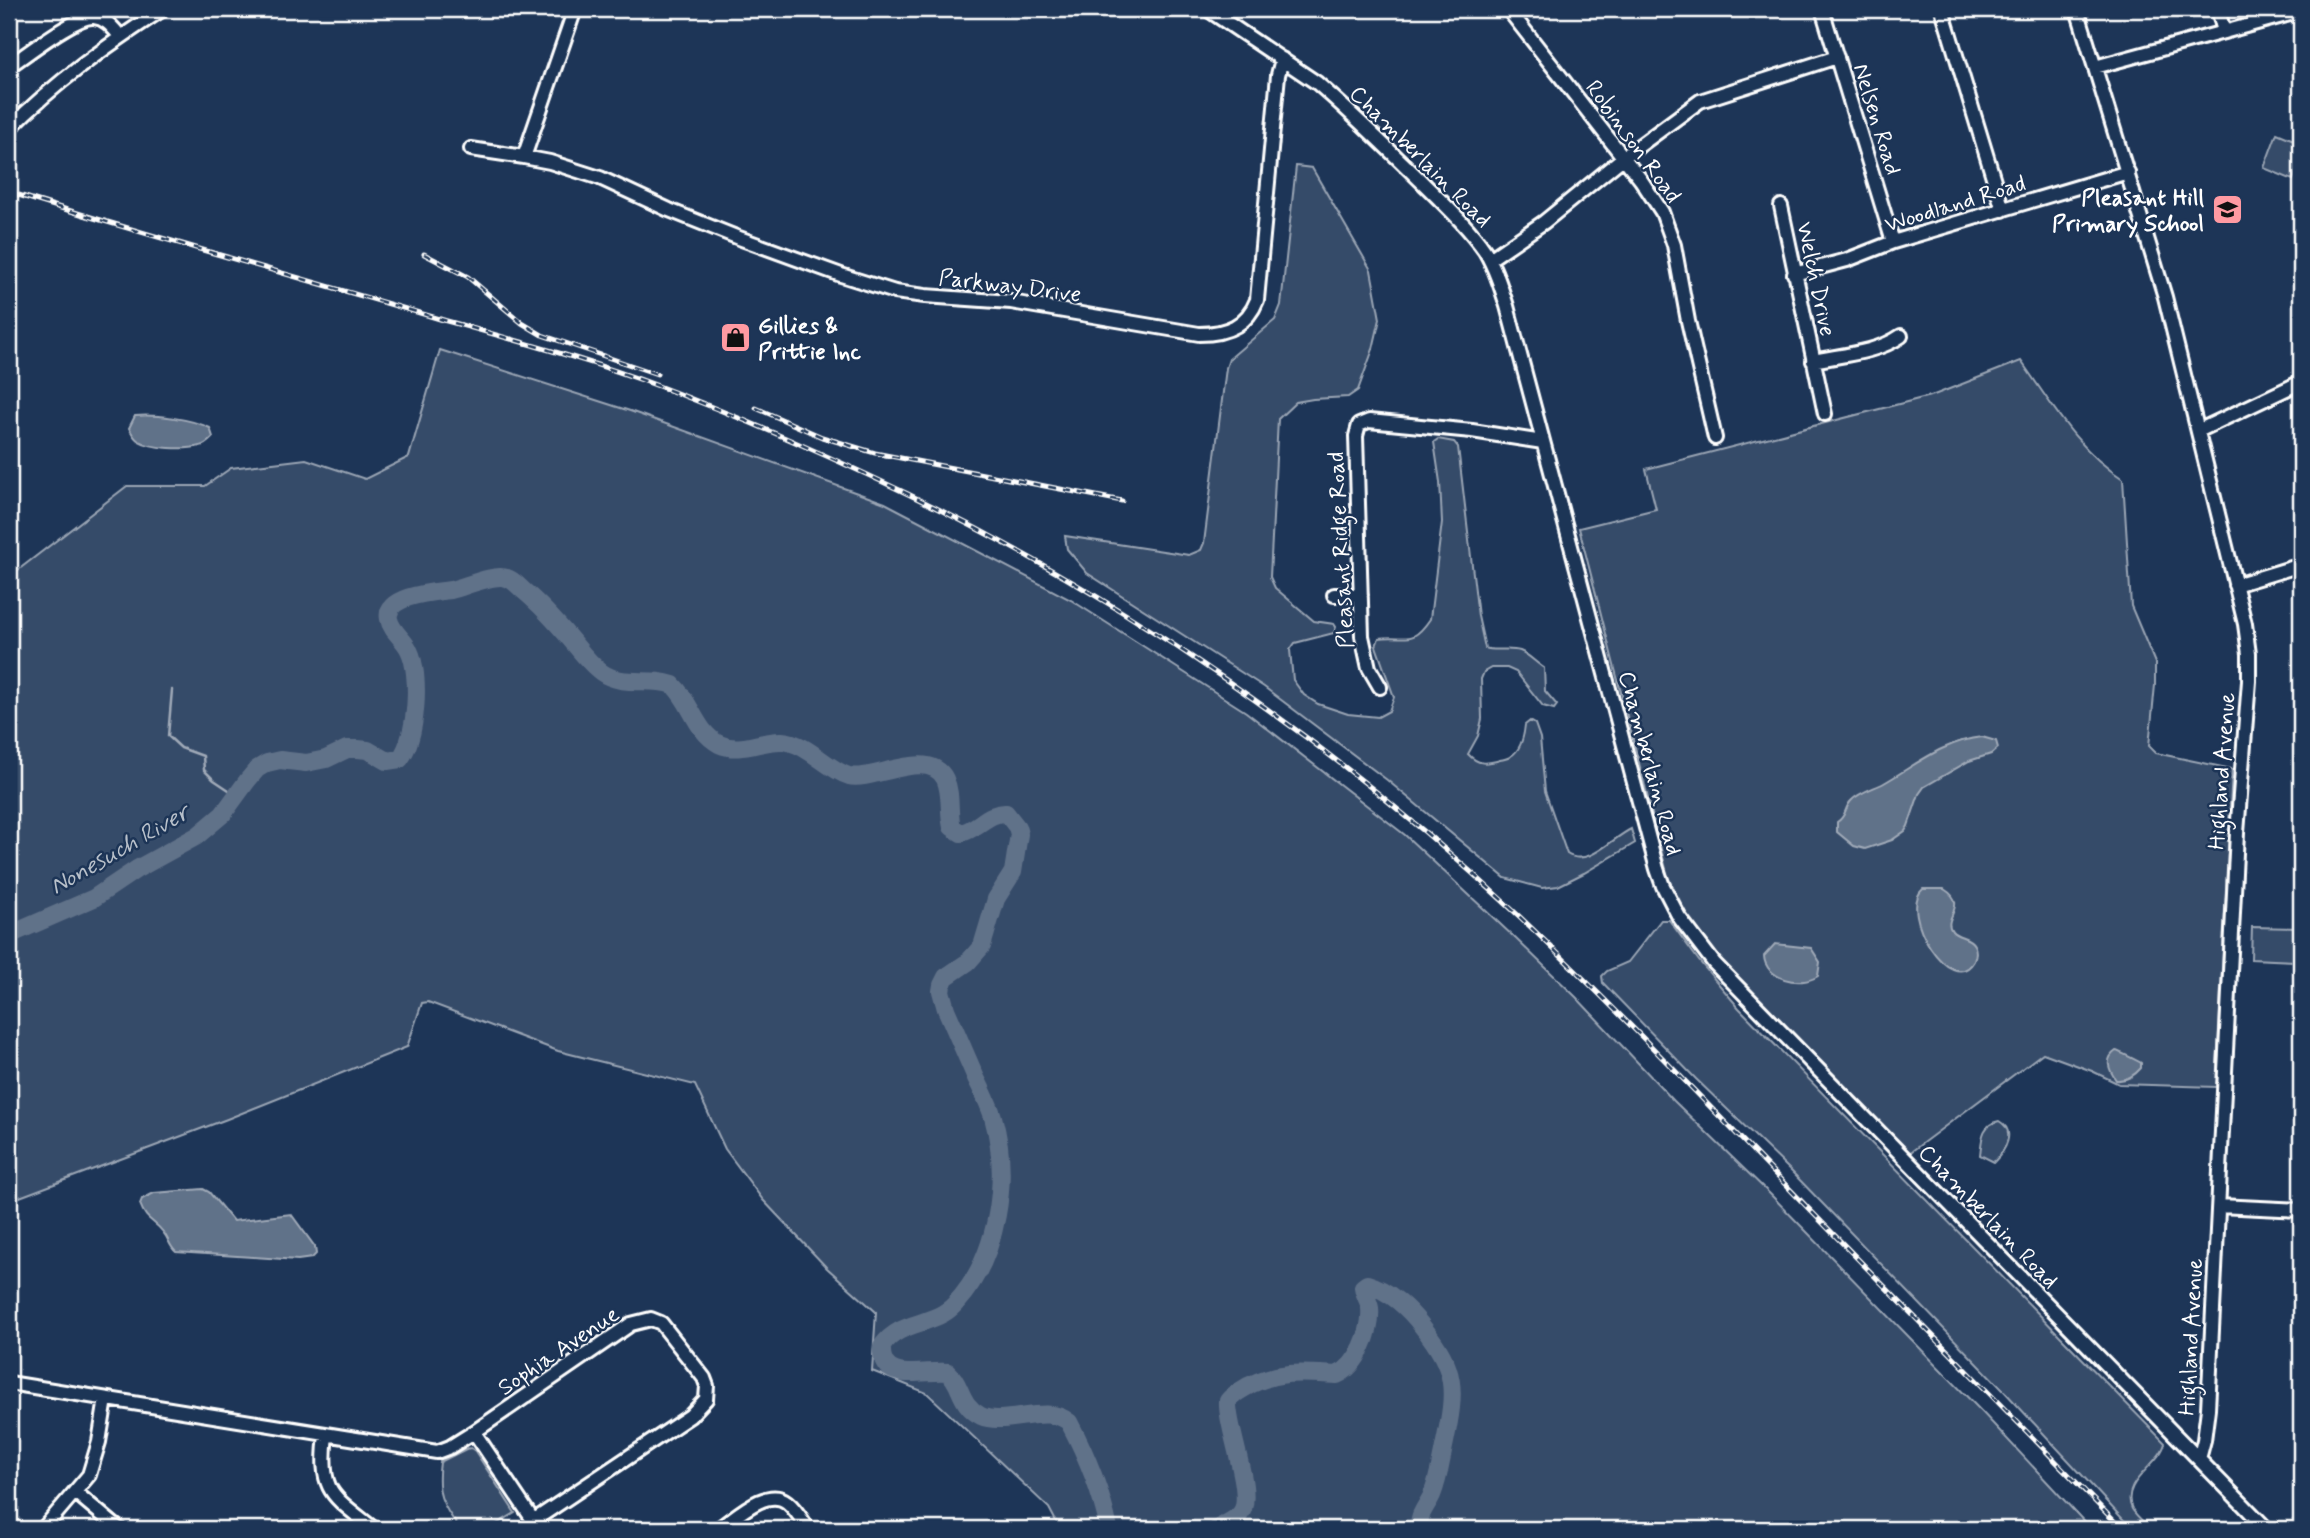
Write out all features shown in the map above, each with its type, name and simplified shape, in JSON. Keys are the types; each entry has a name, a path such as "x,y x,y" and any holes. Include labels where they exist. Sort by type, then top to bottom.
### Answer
{"street":[{"path":"9,130 71,73 120,36 163,9"},
{"path":"524,157 575,9"},
{"name":"Chamberlain Road","path":"1207,9 1317,83 1376,136 1453,213 1490,259 1507,306 1650,846 1662,886 1679,917 1701,948 1741,991 2199,1459"},
{"name":"Robinson Road","path":"1508,9 1653,195 1669,228 1715,438"},
{"name":"Nelsen Road","path":"1822,9 1894,242"},
{"path":"1942,9 2003,210"},
{"name":"Highland Avenue","path":"2077,9 2165,297 2248,640 2249,681 2236,847 2208,1409 2199,1459"},
{"path":"2218,9 2224,32"},
{"path":"2095,67 2301,11"},
{"path":"9,66 66,27 85,18 96,17 106,21 120,36"},
{"path":"1490,259 1545,222 1624,157 1707,97 1837,57"},
{"name":"Parkway Drive","path":"471,149 550,162 583,172 739,238 895,292 1011,302 1174,331 1217,334 1235,327 1249,316 1259,292 1282,59"},
{"name":"Woodland Road","path":"1794,274 1847,261 1894,242 2128,172"},
{"name":"Welch Drive","path":"1781,206 1825,414"},
{"name":"Welch Drive","path":"1813,361 1884,345 1901,336"},
{"path":"2198,431 2301,382"},
{"name":"Pleasant Ridge Road","path":"1380,687 1364,653 1356,436 1359,425 1375,422 1472,431 1543,442"},
{"path":"2235,585 2301,565"},
{"path":"1334,595 1361,594"},
{"path":"2219,1206 2301,1210"},
{"name":"Sophia Avenue","path":"474,1432 623,1329 646,1319 656,1320 667,1328 704,1378 706,1399 698,1409 536,1525"},
{"path":"9,1383 428,1452 444,1450 474,1432 536,1525"},
{"path":"43,1529 89,1475 106,1399"},
{"path":"326,1435 323,1468 327,1483 343,1504 374,1529"},
{"path":"2199,1459 2267,1529"},
{"path":"75,1492 119,1529"},
{"path":"718,1529 759,1501 772,1497 788,1502 808,1529"}],"shaded area":[{"path":"2277,133 2301,143 2301,158 2293,180 2264,168"},
{"path":"1296,166 1312,168 1371,270 1380,319 1373,349 1358,390 1348,397 1296,402 1278,419 1270,577 1275,588 1314,621 1334,624 1336,627 1334,633 1295,643 1290,650 1293,680 1304,695 1318,704 1348,714 1378,717 1389,711 1394,697 1376,646 1379,638 1413,636 1430,619 1442,522 1434,442 1438,439 1454,442 1458,447 1478,616 1485,648 1520,651 1544,668 1545,691 1557,705 1554,709 1543,706 1516,672 1507,668 1491,668 1484,672 1481,679 1482,719 1478,736 1468,754 1482,763 1509,758 1520,746 1525,725 1530,721 1535,724 1540,738 1545,791 1567,854 1575,857 1591,855 1631,829 1635,843 1558,886 1542,888 1505,878 1387,780 1264,687 1087,573 1067,549 1065,536 1189,555 1201,550 1226,368 1229,359 1275,320 1281,305"},
{"path":"440,350 630,411 885,503 1071,600 1246,712 1405,835 1515,938 1576,997 1674,1101 1770,1194 1982,1412 2091,1529 1060,1529 1049,1508 927,1393 872,1371 876,1312 827,1268 763,1200 725,1149 695,1085 558,1051 428,1002 422,1003 407,1047 227,1119 9,1201 9,577 127,486 205,486 231,468 306,459 365,479 409,457"},
{"path":"2021,361 2079,440 2092,455 2123,479 2131,606 2155,663 2149,746 2156,753 2232,769 2216,1087 2119,1084 2043,1053 1908,1154 1712,951 1677,897 1668,877 1579,528 1656,509 1646,469 1934,395"},
{"path":"135,416 194,422 210,428 213,437 204,445 194,447 152,446 139,441 131,432 129,428"},
{"path":"1982,737 1996,741 1998,748 1924,787 1905,831 1892,840 1865,849 1854,846 1837,832 1837,822 1858,795 1943,748"},
{"path":"1923,889 1944,889 1955,900 1950,921 1952,931 1972,942 1976,951 1974,961 1964,970 1953,969 1941,961 1930,948 1917,915 1917,900"},
{"path":"1661,920 1669,920 1739,1008 2165,1443 2156,1459 2135,1482 2129,1499 2134,1512 2151,1529 2132,1529 2004,1391 1792,1172 1696,1079 1603,983 1602,976 1628,962"},
{"path":"2252,927 2301,928 2301,971 2295,971 2295,961 2251,959"},
{"path":"1775,944 1811,948 1820,962 1818,976 1811,980 1793,981 1770,971 1764,956"},
{"path":"2116,1051 2141,1063 2141,1068 2130,1077 2116,1080 2109,1061"},
{"path":"1999,1121 2008,1135 2005,1147 1994,1162 1980,1155 1981,1144 1986,1129"},
{"path":"203,1189 209,1192 233,1221 291,1214 315,1247 316,1254 312,1258 298,1260 176,1252 163,1232 145,1214 140,1204 142,1199 154,1193"},
{"path":"471,1448 515,1513 488,1529 460,1529 441,1498 440,1462"}],"waterway":[{"name":"Nonesuch River","path":"9,935 94,898 137,869 197,836 223,814 257,769 267,763 280,760 306,763 326,759 347,749 368,750 387,761 400,759 406,749 413,722 415,674 409,650 390,623 390,611 394,605 412,596 451,590 495,577 512,580 549,615 586,658 609,677 673,685 704,732 719,744 735,748 774,741 791,743 849,776 859,777 914,766 927,766 937,770 947,785 952,827 961,833 994,815 1006,813 1019,834 1013,872 996,899 982,946 968,962 946,977 941,991 946,1009 993,1117 998,1140 1000,1190 991,1240 970,1285 947,1311 898,1331 890,1337 882,1346 883,1358 888,1367 896,1371 948,1372 969,1406 981,1416 1002,1419 1049,1415 1069,1422 1093,1474 1109,1529"},
{"path":"172,690 168,736 181,748 203,756 204,770 238,796"},
{"name":"Nonesuch River","path":"1217,1529 1238,1516 1244,1505 1243,1478 1228,1401 1250,1385 1272,1377 1303,1373 1337,1375 1345,1370 1357,1356 1369,1327 1370,1308 1363,1287 1367,1284 1391,1295 1417,1320 1442,1355 1451,1381 1451,1408 1440,1469 1432,1495 1421,1516 1420,1529"}],"railway":[{"path":"9,192 551,351 661,387 786,438 908,494 1071,581 1151,630 1306,737 1451,854 1519,916 1665,1061 2122,1529"},
{"path":"424,254 468,277 522,323 542,335 657,374"},
{"path":"756,408 822,437 875,453 1122,501"}],"place":[{"name":"Pleasant Hill Primary School","path":"2227,210"},
{"name":"Gillies & Prittie Inc","path":"735,338"}]}
